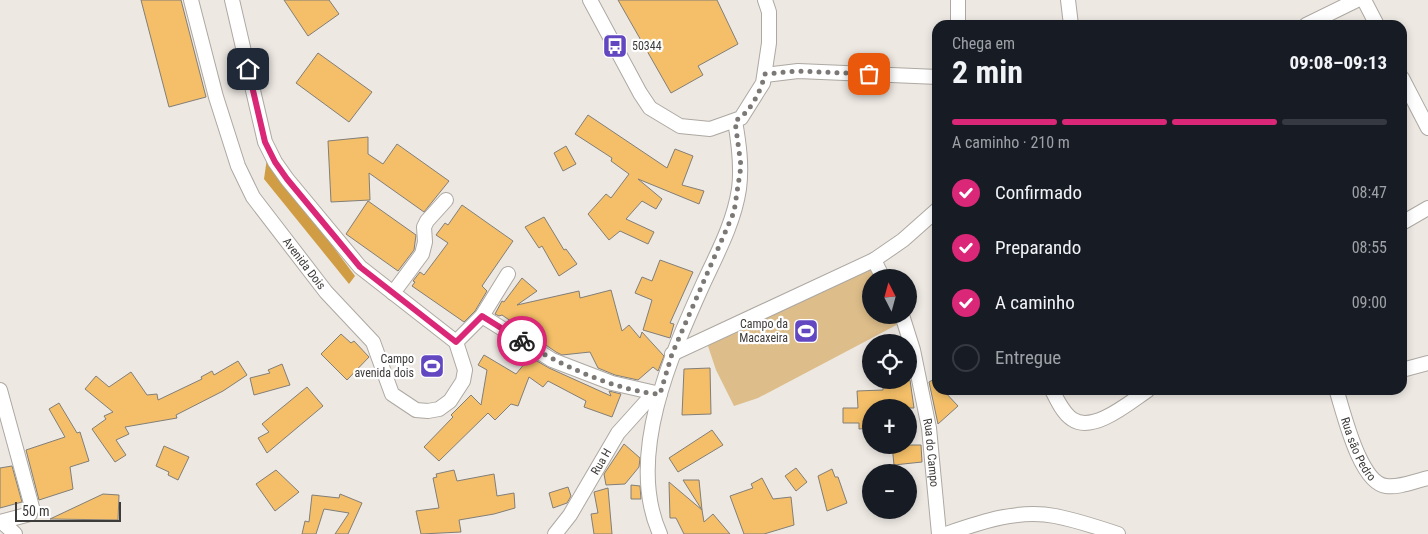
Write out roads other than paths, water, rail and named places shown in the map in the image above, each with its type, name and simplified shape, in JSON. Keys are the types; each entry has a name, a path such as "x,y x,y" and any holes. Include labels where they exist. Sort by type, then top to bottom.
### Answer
{"street":[{"name":"Avenida Dois","path":"191,0 216,97 244,182 285,240 326,292 373,342 392,394 416,410 428,411 439,409 450,401 458,393 464,376 464,365 456,342"},
{"path":"232,0 265,142 275,162 325,227 360,267 456,342 482,316 508,274"},
{"path":"590,0 650,108 686,128 716,129 735,121 747,111 760,90 765,74 770,21 765,0"},
{"path":"958,0 958,20"},
{"path":"1068,0 1070,20"},
{"path":"1316,20 1357,0"},
{"path":"1364,0 1374,20"},
{"path":"765,74 798,71 932,78"},
{"path":"1407,91 1428,128"},
{"path":"660,534 652,506 648,461 657,393 734,212 741,166 735,121"},
{"path":"393,293 422,254 425,242 424,228 427,220 446,200"},
{"path":"1407,220 1428,208"},
{"path":"672,354 874,260 902,240 932,214"},
{"path":"874,260 878,269"},
{"path":"482,316 552,360 612,383 657,393"},
{"name":"Rua do Campo","path":"905,324 911,341 929,428 939,534"},
{"path":"1407,369 1428,363"},
{"path":"0,390 32,506 30,514 1,522"},
{"name":"Rua H","path":"555,534 570,515 618,433 657,393"},
{"path":"1055,395 1070,418 1079,423 1094,422 1140,395"},
{"name":"Rua são Pedro","path":"1339,395 1352,439 1372,480 1384,486 1428,478"},
{"path":"946,534 994,518 1024,515 1054,516 1118,534"},
{"path":"1,522 15,534"}],"place":[{"name":"50344","path":"615,46"},
{"name":"Campo da Macaxeira","path":"806,331"},
{"name":"Campo avenida dois","path":"432,366"}]}
